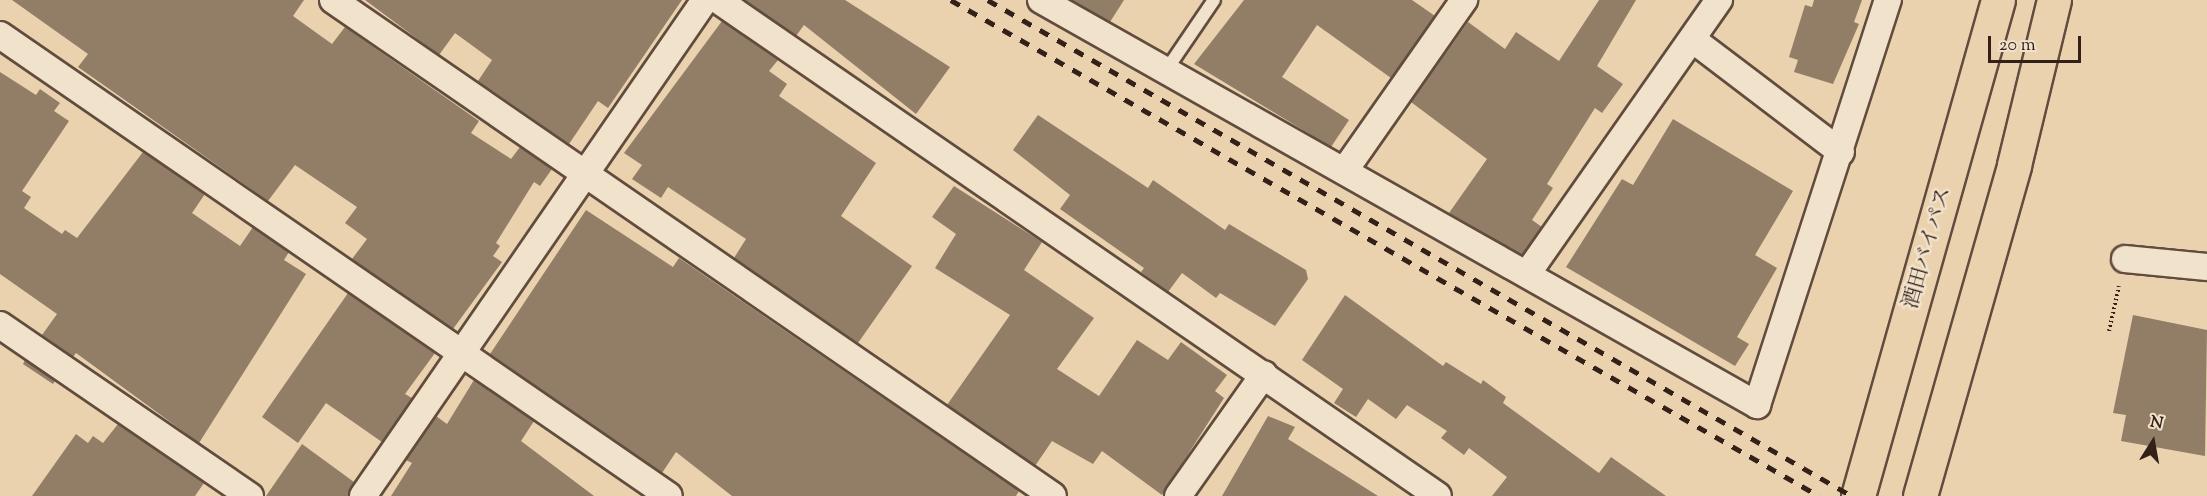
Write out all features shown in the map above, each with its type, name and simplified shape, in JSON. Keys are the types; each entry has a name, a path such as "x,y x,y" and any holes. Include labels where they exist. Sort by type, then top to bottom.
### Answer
{"highway":[{"name":"酒田バイパス","path":"1858,496 1998,0"},
{"path":"1922,488 2014,165 2054,0"}],"street":[{"path":"333,0 1053,496"},
{"path":"363,496 588,175 705,0"},
{"path":"718,0 1438,496"},
{"path":"1041,0 1165,72 1345,170 1756,405 1841,152 1888,0"},
{"path":"1345,170 1464,0"},
{"path":"1527,274 1719,0"},
{"path":"0,35 669,496"},
{"path":"1692,39 1841,152"},
{"path":"2125,259 2207,267"},
{"path":"0,325 250,496"},
{"path":"1178,496 1264,375"}],"lane":[{"path":"1165,72 1214,0"}],"path":[{"path":"2109,331 2125,259"}],"building":[{"path":"12,0 304,0 293,16 332,44 345,27 479,121 471,133 511,159 520,147 552,169 540,186 534,182 496,243 500,246 493,256 502,262 453,329 352,259 367,239 345,223 357,207 295,165 268,201 78,67 88,54"},
{"path":"365,0 682,0 608,108 598,101 569,144 478,81 492,60 455,33 439,55"},
{"path":"744,0 845,0 950,67 916,114 804,25 796,36"},
{"path":"1071,0 1124,0 1110,22"},
{"path":"1244,0 1412,0 1435,16 1391,78 1317,25 1282,77 1349,120 1331,147 1194,64"},
{"path":"1599,0 1636,0 1597,66 1623,84 1602,113 1595,108 1547,184 1553,188 1532,220 1542,227 1522,255 1449,213 1487,159 1411,102 1468,22 1505,49 1516,32 1559,61"},
{"path":"1814,0 1862,0 1854,22 1859,24 1833,84 1794,72 1798,60 1789,57 1805,5 1812,7"},
{"path":"722,21 778,60 769,71 787,84 779,96 876,163 841,216 912,266 858,343 734,258 746,239 668,187 661,198 632,179 642,165 624,153"},
{"path":"0,72 36,95 40,89 60,103 54,111 69,121 22,191 31,197 24,208 62,234 65,230 77,238 143,152 205,194 192,213 240,246 253,227 289,252 284,260 306,274 199,443 76,353 73,357 42,335 57,314 0,274"},
{"path":"1038,115 1148,188 1153,180 1225,230 1229,224 1306,270 1308,279 1275,326 1220,293 1216,298 1182,273 1168,292 1141,272 1144,268 1060,209 1070,195 1013,150"},
{"path":"1673,119 1793,191 1755,255 1777,268 1737,337 1749,344 1735,366 1566,267 1622,179 1633,185"},
{"path":"954,186 1042,242 1024,270 1094,318 1057,369 1099,396 1137,340 1168,360 1181,342 1227,375 1215,391 1224,398 1162,495 1102,451 1093,464 1052,441 1035,466 947,405 1010,315 935,268 956,234 932,217"},
{"path":"586,210 673,267 679,258 1019,491 1016,496 732,496 676,452 662,473 490,354"},
{"path":"348,293 435,353 405,394 412,398 382,442 326,403 298,443 262,417"},
{"path":"1345,295 1443,366 1446,362 1481,384 1483,380 1506,397 1503,403 1599,473 1611,457 1666,496 1492,496 1507,477 1469,448 1464,455 1441,438 1447,431 1407,405 1396,419 1368,399 1356,417 1334,403 1343,389 1302,360"},
{"path":"2133,315 2207,330 2205,456 2121,441 2126,415 2113,413"},
{"path":"25,360 55,381 53,384 23,364"},
{"path":"474,380 534,421 521,441 594,496 391,496 412,463 406,460 436,416 447,424"},
{"path":"1268,416 1295,427 1288,439 1378,496 1222,496"},
{"path":"118,424 204,483 195,496 32,496 76,434 88,443 93,436 103,443"},
{"path":"302,444 354,482 348,496 266,496"}],"railway":[{"path":"951,0 1819,496"},
{"path":"988,0 1852,496"}]}
